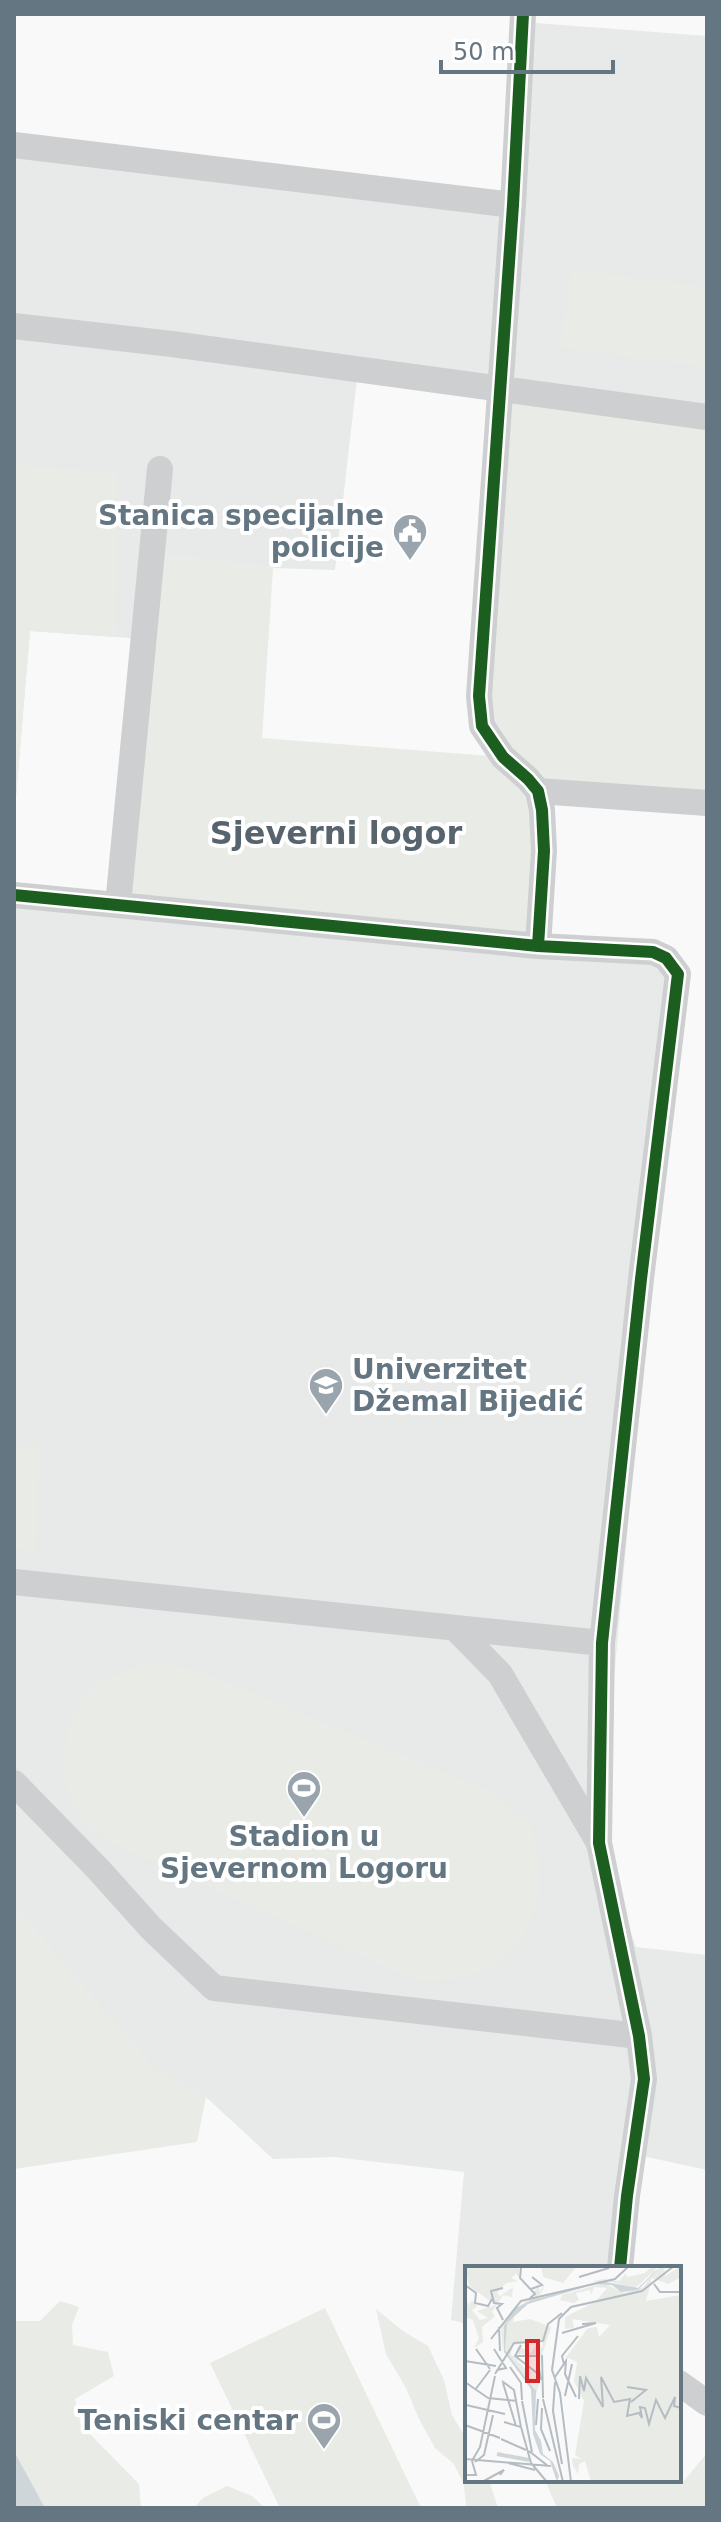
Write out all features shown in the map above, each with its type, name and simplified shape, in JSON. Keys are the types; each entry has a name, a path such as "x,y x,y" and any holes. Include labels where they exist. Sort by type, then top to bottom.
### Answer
{"street":[{"path":"523,14 479,696 482,726 503,757 538,791 544,851 538,946"},
{"path":"14,145 513,205"},
{"path":"14,326 172,344 707,417"},
{"path":"118,905 160,469"},
{"path":"538,791 707,803"},
{"path":"14,895 538,946 653,952 666,958 678,974 602,1643 599,1843 639,2036 644,2079 620,2266"},
{"path":"14,1582 602,1643"},
{"path":"455,1628 500,1674 599,1843"},
{"path":"14,1783 151,1928 214,1988 639,2036"},
{"path":"681,2384 707,2403"}],"shaded area":[{"path":"523,22 707,36 707,417 358,370 335,570 273,568 152,554 143,639 30,631 14,820 14,145 513,205"},
{"path":"571,269 707,287 707,367 560,348"},
{"path":"501,390 707,417 707,803 538,791 538,942 118,899 152,554 273,568 262,738 502,757 482,726"},
{"path":"14,465 118,472 116,637 30,631 14,820"},
{"name":"Univerzitet Džemal Bijedić","path":"14,887 627,951 678,974 599,1843 636,1947 707,1955 707,2170 633,2154 620,2266 465,2266 465,2324 451,2320 464,2172 334,2157 273,2159 206,2097 156,2070 14,1907"},
{"path":"14,1445 40,1446 36,1551 14,1550"},
{"name":"Stadion u Sjevernom Logoru","path":"155,1663 196,1669 494,1793 530,1824 540,1859 538,1901 522,1938 493,1967 459,1979 419,1982 104,1840 81,1817 71,1799 64,1765 68,1731 74,1714 94,1688 123,1671"},
{"path":"14,1907 156,2069 206,2097 197,2142 14,2169"},
{"path":"60,2301 79,2307 72,2325 73,2345 108,2352 114,2376 75,2399 81,2425 139,2484 141,2508 45,2508 14,2452 14,2321 40,2321"},
{"path":"325,2308 421,2508 280,2508 210,2363"},
{"path":"376,2309 428,2346 444,2380 452,2415 465,2437 465,2482 490,2482 498,2508 459,2508 466,2506 464,2485 454,2464 435,2448 386,2354"},
{"path":"15,2453 45,2508 14,2508"},
{"path":"707,2453 707,2508 557,2508 546,2482 590,2482 591,2486 592,2482 683,2482"},
{"path":"227,2486 252,2496 265,2508 194,2508 203,2498"}],"cycle path":[{"path":"523,14 479,696 482,726 503,757 538,791 544,851 538,946"},
{"path":"14,895 538,946 653,952 666,958 678,974 602,1643 599,1843 639,2036 644,2079 620,2266"}],"place":[{"name":"Stanica specijalne policije","path":"410,562"},
{"name":"Univerzitet Džemal Bijedić","path":"326,1416"},
{"name":"Stadion u Sjevernom Logoru","path":"304,1819"},
{"name":"Teniski centar","path":"324,2451"}],"district":[{"name":"Sjeverni logor","path":"336,833"}]}
